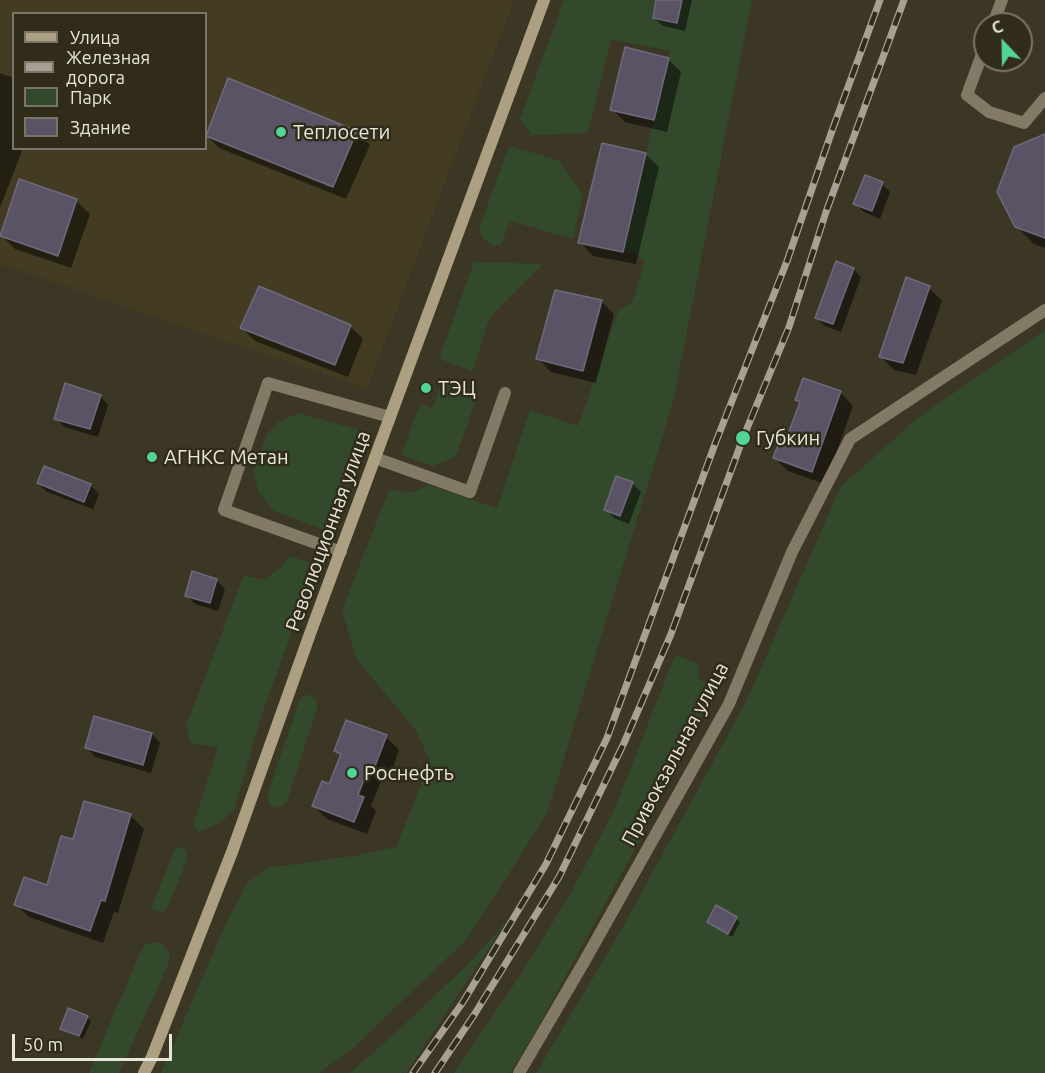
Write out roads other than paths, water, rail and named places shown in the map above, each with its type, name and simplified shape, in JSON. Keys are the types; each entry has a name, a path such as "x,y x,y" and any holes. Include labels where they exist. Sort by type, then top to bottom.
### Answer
{"street":[{"name":"Революционная улица","path":"144,1073 232,852 544,0"},
{"path":"975,72 967,95 988,112 1024,123 1045,98"},
{"name":"Привокзальная улица","path":"519,1073 729,704 792,552 850,439 1045,310"},
{"path":"341,552 224,510 268,383 390,417"},
{"path":"375,458 470,492 505,393"}],"railway":[{"path":"413,1073 463,1002 546,864 607,738 715,444 787,261 880,0"},
{"path":"435,1073 474,1015 559,877 624,743 671,634 743,438 789,327 826,212 904,0"}],"place":[{"name":"Теплосети","path":"281,132"},
{"name":"ТЭЦ","path":"426,388"},
{"name":"Губкин","path":"743,438"},
{"name":"АГНКС Метан","path":"152,457"},
{"name":"Роснефть","path":"352,773"}]}
